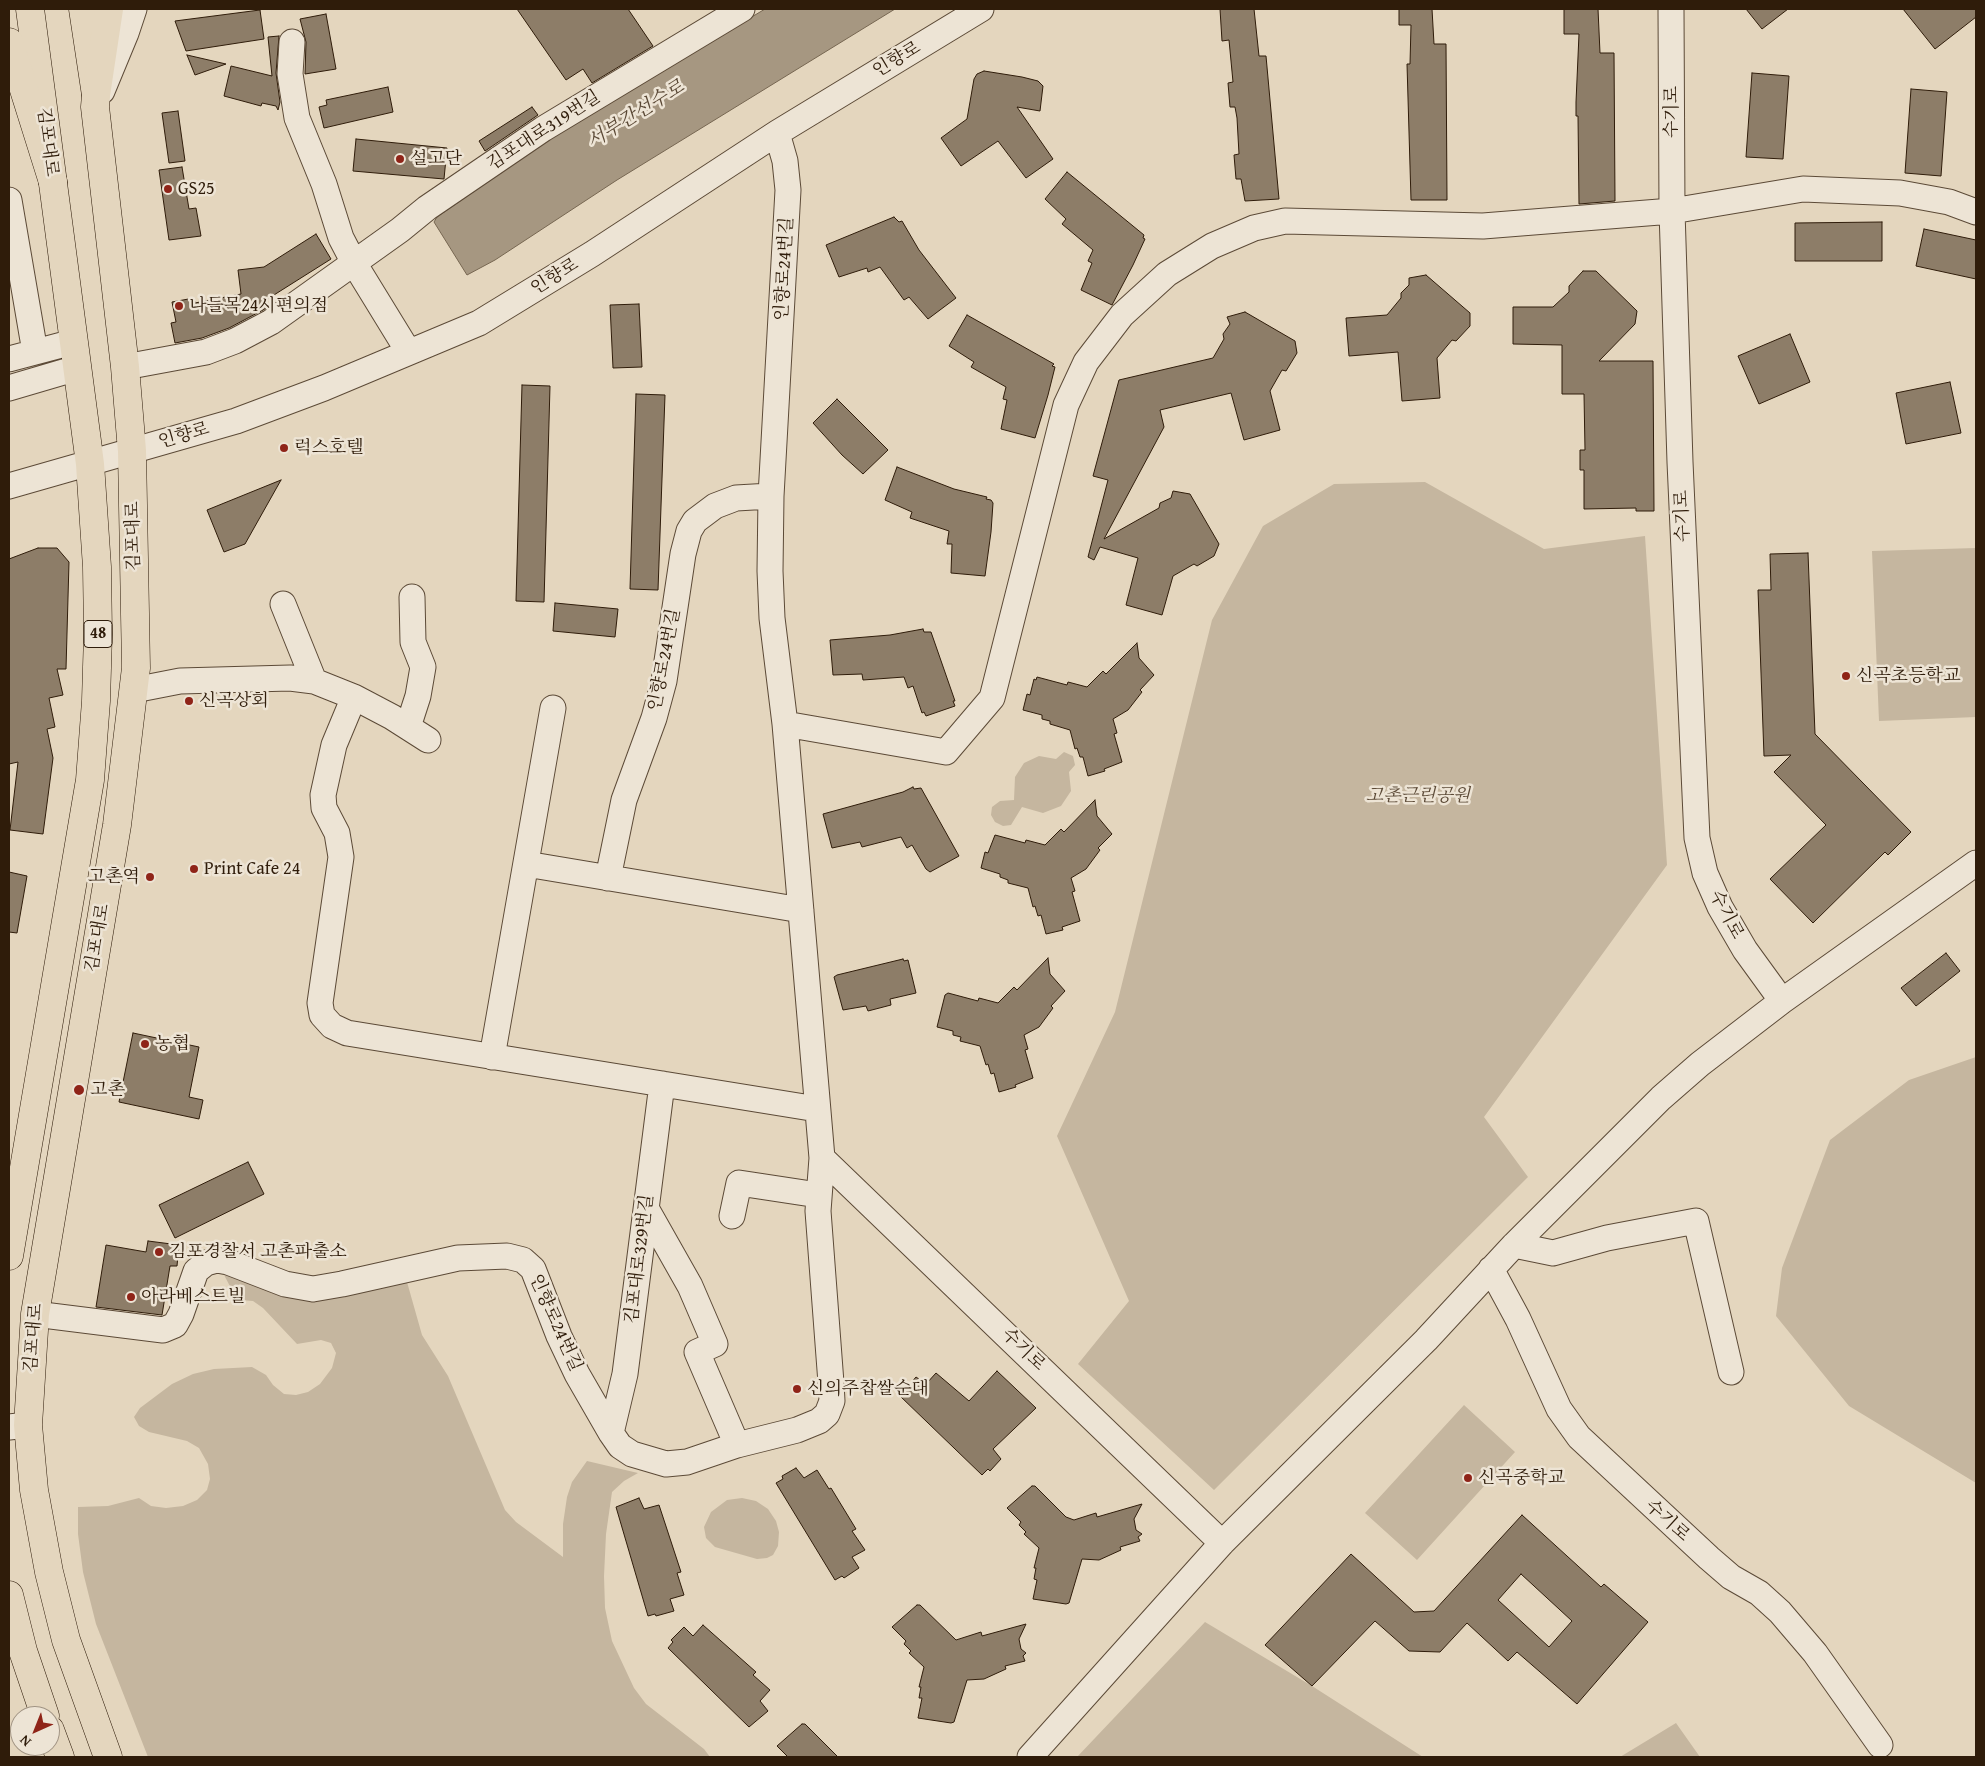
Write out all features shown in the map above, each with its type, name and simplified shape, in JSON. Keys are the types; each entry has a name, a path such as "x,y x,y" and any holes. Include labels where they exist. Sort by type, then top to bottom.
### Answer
{"main road":[{"name":"김포대로","path":"9,1256 90,780 96,700 98,634 97,567 90,464 30,9"},
{"name":"김포대로","path":"83,9 96,101 125,367 132,451 137,616 134,690 117,825 18,1426 34,1490 49,1572 66,1640 108,1757"},
{"path":"96,101 109,9"},
{"path":"9,42 52,182"},
{"path":"9,1595 23,1651 42,1706"}],"street":[{"name":"김포대로","path":"96,101 126,33 134,9"},
{"name":"김포대로319번길","path":"125,367 206,352 235,341 271,322 354,264 427,208 544,129 742,9"},
{"name":"인향로","path":"9,486 236,421 277,407 408,351 458,333 507,307 777,133 980,9"},
{"name":"수기로","path":"1671,9 1672,211 1697,838 1705,874 1720,907 1745,950 1782,1001"},
{"path":"292,42 290,74 298,118 324,184 341,238 354,264 408,351"},
{"name":"인향로24번길","path":"35,1314 163,1330 175,1325 182,1314 196,1271 206,1263 217,1260 228,1262 285,1284 313,1289 365,1280 458,1258 508,1256 523,1260 533,1268 559,1336 577,1374 611,1433 620,1446 632,1454 666,1464 688,1462 737,1445 797,1430 819,1421 827,1414 832,1402 818,1195 822,1158 785,724 772,618 770,571 771,496 788,190 785,161 777,133"},
{"path":"785,724 946,752 992,698 1066,405 1086,362 1122,315 1168,274 1212,246 1254,228 1285,221 1483,226 1672,211 1803,189 1900,193 1949,202 1976,212"},
{"path":"9,200 35,352"},
{"path":"9,359 35,352 75,355"},
{"path":"9,388 75,355"},
{"name":"인향로24번길","path":"608,878 624,800 654,718 664,682 683,554 689,531 695,521 714,506 736,498 771,496"},
{"path":"134,690 180,681 290,678 314,682 354,697 418,734 418,696 423,667 413,642 412,597"},
{"path":"283,604 314,682"},
{"path":"354,697 334,745 323,795 324,808 337,833 341,856 320,1003 322,1015 332,1026 347,1034 817,1109"},
{"path":"492,1057 553,708"},
{"path":"1030,1757 1222,1543 1426,1340 1514,1245 1661,1098 1700,1064 1782,1001 1976,863"},
{"path":"526,864 801,910"},
{"name":"김포대로329번길","path":"611,1433 625,1374 662,1084"},
{"name":"수기로","path":"822,1158 1222,1543"},
{"path":"732,1216 739,1183 818,1195"},
{"path":"647,1210 690,1286 716,1344 698,1352 737,1445"},
{"path":"1514,1245 1553,1253 1607,1238 1696,1221 1731,1372"},
{"name":"수기로","path":"1491,1269 1518,1319 1559,1409 1578,1437 1664,1519 1731,1577 1759,1594 1799,1632 1880,1745"}],"green space":[{"name":"고촌근린공원","path":"1425,482 1544,549 1645,536 1667,865 1484,1117 1528,1177 1214,1490 1078,1364 1129,1301 1057,1136 1115,1012 1212,620 1263,526 1334,484"},
{"path":"1976,548 1976,717 1879,721 1872,551"},
{"path":"1064,752 1073,756 1075,765 1069,772 1071,791 1061,806 1043,813 1022,807 1011,825 1003,826 995,822 991,815 992,807 1000,801 1014,800 1015,777 1024,763 1039,756 1056,759"},
{"path":"1976,1057 1976,1483 1849,1406 1776,1316 1782,1268 1830,1140 1909,1080"},
{"path":"222,1271 244,1275 407,1282 422,1335 448,1376 505,1510 516,1522 563,1557 563,1524 567,1497 572,1482 587,1461 638,1473 624,1481 612,1492 606,1534 604,1576 605,1608 612,1641 634,1688 646,1704 704,1749 710,1757 148,1757 96,1624 83,1572 78,1534 78,1507 108,1506 139,1498 151,1506 166,1508 183,1506 197,1500 207,1490 210,1479 208,1464 199,1448 187,1441 149,1432 139,1426 134,1417 140,1408 172,1384 193,1374 214,1369 252,1367 266,1375 273,1385 284,1394 296,1395 308,1392 320,1384 332,1368 336,1353 331,1343 321,1340 297,1344 263,1308 253,1301 240,1300 234,1294"},
{"path":"1464,1405 1515,1452 1417,1560 1365,1513"},
{"path":"742,1498 756,1501 768,1509 776,1521 779,1532 778,1546 773,1555 767,1558 757,1559 715,1547 706,1538 704,1527 711,1512 727,1500"},
{"path":"1205,1622 1312,1686 1423,1757 1077,1757"},
{"path":"1676,1723 1700,1757 1620,1757"}],"water":[{"name":"서부간선수로","path":"765,9 895,9 617,180 495,260 467,275 434,222 437,217 554,136"}],"building":[{"path":"517,9 628,9 653,46 592,83 583,69 566,80"},
{"path":"1220,9 1254,9 1259,56 1266,56 1279,199 1245,201 1241,179 1236,179 1234,155 1239,154 1237,118 1235,107 1230,107 1228,83 1233,82 1229,40 1222,41"},
{"path":"1399,9 1432,9 1434,44 1446,44 1447,200 1411,200 1407,64 1410,64 1411,25 1399,25"},
{"path":"1564,9 1598,9 1600,53 1614,53 1615,201 1579,204 1578,116 1576,116 1576,102 1579,34 1564,34"},
{"path":"1746,9 1788,9 1762,29"},
{"path":"1903,9 1976,9 1976,17 1935,49"},
{"path":"260,10 264,39 186,51 175,21"},
{"path":"326,14 336,69 305,74 306,42 300,19"},
{"path":"279,36 276,73 280,102 278,110 276,106 262,103 261,106 224,96 231,66 272,76 268,37"},
{"path":"187,55 226,64 195,75"},
{"path":"984,71 1038,81 1043,86 1040,111 1017,107 1053,159 1026,178 998,141 961,166 941,138 967,119 974,79 977,74"},
{"path":"1752,73 1789,76 1783,159 1746,157"},
{"path":"388,87 393,112 324,128 319,107 327,105 326,100"},
{"path":"1911,89 1947,92 1941,176 1905,173"},
{"path":"532,107 538,115 485,151 479,141"},
{"path":"178,111 185,161 169,163 162,113"},
{"name":"설고단","path":"356,139 447,148 444,179 353,171"},
{"path":"182,167 189,209 196,208 201,236 169,240 159,170"},
{"path":"1067,172 1144,235 1143,238 1145,239 1112,305 1081,290 1092,263 1088,261 1093,250 1062,224 1066,219 1045,199"},
{"path":"894,217 899,222 902,221 919,250 956,298 928,319 909,297 904,300 880,267 868,272 867,268 839,277 826,245"},
{"path":"1882,222 1882,261 1795,261 1795,223"},
{"path":"1924,229 1976,240 1976,279 1916,266"},
{"path":"316,234 331,259 266,300 268,307 263,310 229,328 202,338 175,343 171,323 176,322 172,302 194,298 195,303 241,294 238,270 264,267"},
{"path":"1583,271 1596,271 1637,311 1635,324 1599,361 1653,361 1654,511 1636,511 1636,508 1584,509 1584,470 1580,470 1580,450 1585,450 1584,394 1562,394 1562,345 1513,344 1513,307 1553,307 1569,292 1569,286"},
{"path":"1426,275 1470,313 1470,326 1456,341 1452,340 1437,358 1440,398 1402,401 1398,352 1349,356 1346,318 1387,315 1401,298 1401,293 1409,285 1409,278"},
{"path":"639,304 642,367 613,368 610,305"},
{"path":"1245,312 1295,341 1297,353 1286,371 1282,370 1270,391 1280,430 1244,440 1231,393 1160,410 1164,427 1104,539 1159,508 1160,503 1171,498 1173,491 1190,494 1219,544 1214,556 1197,566 1194,564 1173,576 1162,615 1126,605 1138,558 1100,547 1094,560 1088,557 1108,480 1093,476 1119,380 1213,358 1224,339 1223,334 1230,324 1227,317"},
{"path":"967,315 1054,364 1052,366 1055,367 1048,395 1035,438 1001,429 1007,400 1003,399 1006,387 971,367 974,362 949,346"},
{"path":"1790,334 1810,382 1759,404 1738,356"},
{"path":"1950,382 1961,433 1906,444 1896,393"},
{"path":"522,385 550,386 544,602 516,601"},
{"path":"636,394 665,395 658,590 630,589"},
{"path":"837,399 888,450 863,474 842,455 813,423"},
{"path":"897,467 954,489 987,497 986,499 991,500 993,503 991,532 985,576 951,573 952,544 947,544 949,531 910,518 912,512 885,500"},
{"path":"281,480 245,544 224,552 207,510"},
{"path":"38,548 57,548 69,562 66,669 57,669 63,695 49,698 55,727 47,729 53,758 43,834 10,830 18,762 9,764 9,559"},
{"path":"1808,553 1815,734 1911,832 1888,855 1885,852 1813,923 1770,879 1826,825 1774,772 1791,755 1764,756 1758,590 1771,590 1770,554"},
{"path":"555,603 618,609 615,637 553,631"},
{"path":"923,629 924,632 931,632 955,701 953,701 955,706 926,716 924,712 922,713 913,686 908,688 904,677 863,680 862,674 833,675 830,640 890,635"},
{"path":"1137,643 1139,658 1154,675 1140,690 1142,692 1128,710 1113,719 1117,733 1114,734 1122,762 1104,769 1105,771 1088,776 1083,757 1080,757 1077,748 1075,749 1070,730 1050,724 1050,721 1042,719 1042,715 1023,710 1027,694 1030,695 1034,679 1036,680 1037,677 1067,685 1068,682 1087,687 1103,671 1106,674"},
{"path":"913,787 914,789 921,788 959,856 930,872 926,869 912,845 907,848 901,837 862,847 860,842 832,848 823,814 903,792"},
{"path":"1095,800 1097,816 1112,834 1098,848 1100,850 1086,869 1071,878 1075,891 1072,892 1080,921 1062,927 1063,930 1046,934 1041,915 1038,916 1035,906 1033,907 1028,888 1008,883 1008,880 1000,877 1000,874 981,868 985,852 988,853 995,835 1025,843 1026,840 1045,845 1061,829 1064,832"},
{"path":"9,872 27,876 17,933 9,932"},
{"path":"1946,953 1960,971 1916,1006 1901,988"},
{"path":"1048,958 1050,974 1065,991 1051,1006 1053,1008 1039,1027 1024,1035 1028,1049 1025,1050 1033,1078 1015,1085 1016,1087 999,1092 994,1073 991,1074 988,1064 986,1065 980,1046 960,1041 961,1037 953,1035 953,1031 937,1027 945,995 948,993 978,1001 979,998 998,1003 1014,987 1017,990"},
{"path":"903,959 904,961 908,960 916,993 890,999 891,1005 868,1011 866,1006 843,1010 834,977"},
{"path":"133,1033 199,1047 189,1097 203,1100 199,1119 119,1102"},
{"path":"248,1162 264,1194 175,1238 159,1205"},
{"name":"아라베스트빌","path":"148,1241 179,1245 177,1266 170,1266 162,1315 96,1307 106,1245 146,1252"},
{"path":"997,1371 1036,1408 993,1449 1001,1459 990,1471 988,1469 982,1475 900,1396 916,1377 926,1384 936,1373 969,1401"},
{"path":"796,1468 804,1478 817,1470 829,1489 831,1488 856,1529 852,1531 865,1550 852,1557 859,1568 844,1578 842,1576 835,1580 776,1483 783,1479 782,1476"},
{"path":"1032,1486 1035,1486 1066,1517 1074,1520 1096,1513 1097,1517 1142,1504 1134,1519 1136,1530 1142,1534 1138,1537 1140,1541 1120,1547 1121,1550 1099,1560 1082,1559 1069,1603 1066,1604 1033,1599 1037,1580 1034,1579 1036,1568 1034,1568 1039,1548 1024,1534 1026,1532 1019,1525 1021,1522 1007,1508"},
{"path":"639,1498 644,1509 659,1505 681,1572 677,1573 684,1595 670,1599 674,1611 656,1616 655,1614 648,1616 616,1507"},
{"path":"1522,1515 1601,1587 1604,1584 1648,1622 1577,1704 1517,1652 1508,1661 1467,1623 1440,1652 1409,1651 1375,1621 1312,1686 1265,1645 1351,1554 1414,1612 1434,1611","holes":["1521,1574 1572,1621 1549,1647 1498,1600"]},
{"path":"917,1605 920,1605 956,1640 981,1632 982,1636 1026,1624 1019,1639 1021,1649 1026,1653 1023,1656 1025,1661 1005,1666 1006,1669 984,1679 967,1680 954,1722 951,1723 918,1718 922,1698 919,1698 921,1687 919,1687 924,1667 909,1653 911,1651 904,1644 906,1641 892,1627"},
{"path":"703,1625 756,1672 753,1675 770,1690 760,1701 768,1711 749,1727 668,1648 673,1642 671,1640 684,1627 693,1636"},
{"path":"802,1724 805,1724 838,1757 788,1757 777,1746"}],"place":[{"name":"설고단","path":"400,159"},
{"name":"GS25","path":"168,189"},
{"name":"나들목24시편의점","path":"179,306"},
{"name":"럭스호텔","path":"284,448"},
{"name":"신곡초등학교","path":"1846,676"},
{"name":"신곡상회","path":"189,701"},
{"name":"Print Cafe 24","path":"194,869"},
{"name":"고촌역","path":"150,877"},
{"name":"농협","path":"145,1044"},
{"name":"고촌","path":"79,1090"},
{"name":"김포경찰서 고촌파출소","path":"159,1252"},
{"name":"아라베스트빌","path":"131,1297"},
{"name":"신의주찹쌀순대","path":"797,1389"},
{"name":"신곡중학교","path":"1468,1478"}]}
